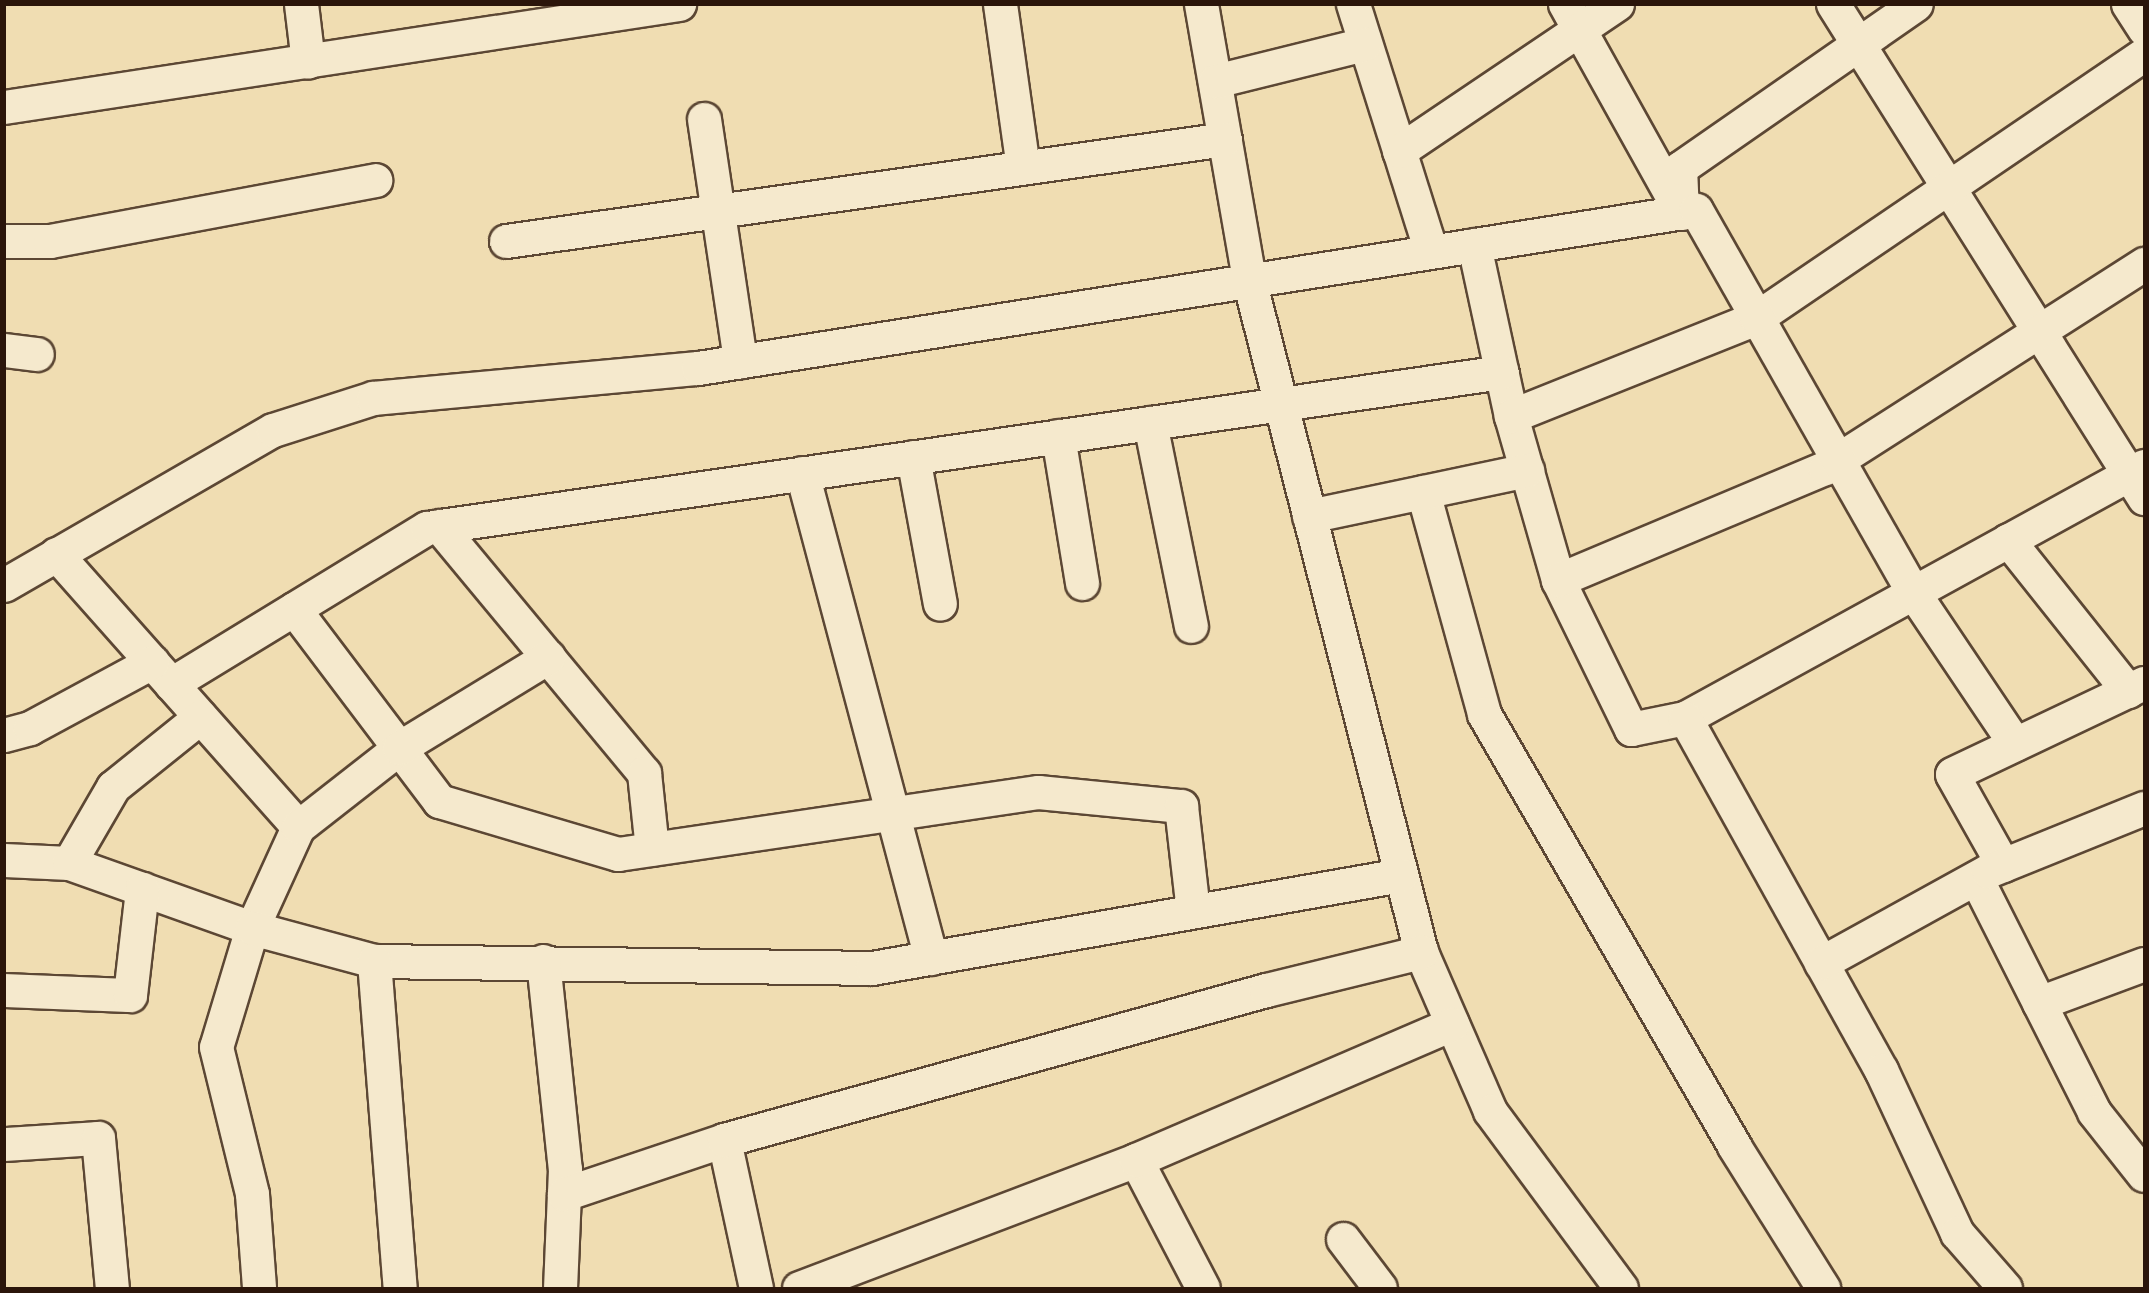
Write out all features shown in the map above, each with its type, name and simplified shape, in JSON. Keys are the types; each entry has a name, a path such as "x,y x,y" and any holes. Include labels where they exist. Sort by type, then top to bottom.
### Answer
{"street":[{"path":"301,4 308,62"},
{"path":"4,107 679,4"},
{"path":"1000,4 1023,167"},
{"path":"1201,4 1249,280 1420,952 1490,1111 1621,1288"},
{"path":"1353,4 1431,251"},
{"path":"1400,151 1571,18 1617,4"},
{"path":"1474,245 1511,416 1558,580 1631,729 1685,718 2008,540 2140,480 2039,330 1833,4"},
{"path":"1682,213 1680,168 1916,4"},
{"path":"2128,4 2145,29"},
{"path":"1571,18 1682,213"},
{"path":"1215,81 1365,44"},
{"path":"1511,416 1756,318 2145,54"},
{"path":"704,119 740,361"},
{"path":"506,241 718,209 1225,139"},
{"path":"4,241 50,241 375,180"},
{"path":"4,585 273,430 373,398 740,361 1696,210 1835,459 1913,592 2015,744"},
{"path":"1558,580 1825,468 1835,459 2145,264"},
{"path":"4,350 37,354"},
{"path":"4,735 30,728 161,673 294,609 427,528 1502,372"},
{"path":"1150,423 1191,626"},
{"path":"1058,436 1082,583"},
{"path":"913,457 940,604"},
{"path":"1309,516 1527,470"},
{"path":"802,473 931,958"},
{"path":"1423,492 1484,714 1734,1146 1823,1288"},
{"path":"439,526 644,773 652,849"},
{"path":"2008,540 2136,687 1952,774 2039,1003 2094,1112 2145,1175"},
{"path":"56,554 298,827"},
{"path":"294,609 439,801 618,854 1038,792 1181,806 1193,911"},
{"path":"259,1288 252,1194 216,1047 252,928 298,827 399,748 548,657"},
{"path":"69,863 113,787 200,717"},
{"path":"1685,718 1881,1070 1958,1233 2005,1288"},
{"path":"1821,963 1990,872 2145,808"},
{"path":"4,860 69,863 252,928 374,961 543,961 872,968 1401,875"},
{"path":"4,990 130,995 142,889"},
{"path":"564,1194 724,1140 1266,990 1420,952"},
{"path":"374,961 400,1288"},
{"path":"543,961 565,1169 560,1288"},
{"path":"2039,1003 2145,964"},
{"path":"799,1288 1136,1160 1452,1024"},
{"path":"4,1144 98,1138 112,1288"},
{"path":"724,1140 756,1288"},
{"path":"1136,1160 1203,1288"},
{"path":"1343,1239 1380,1288"}]}
